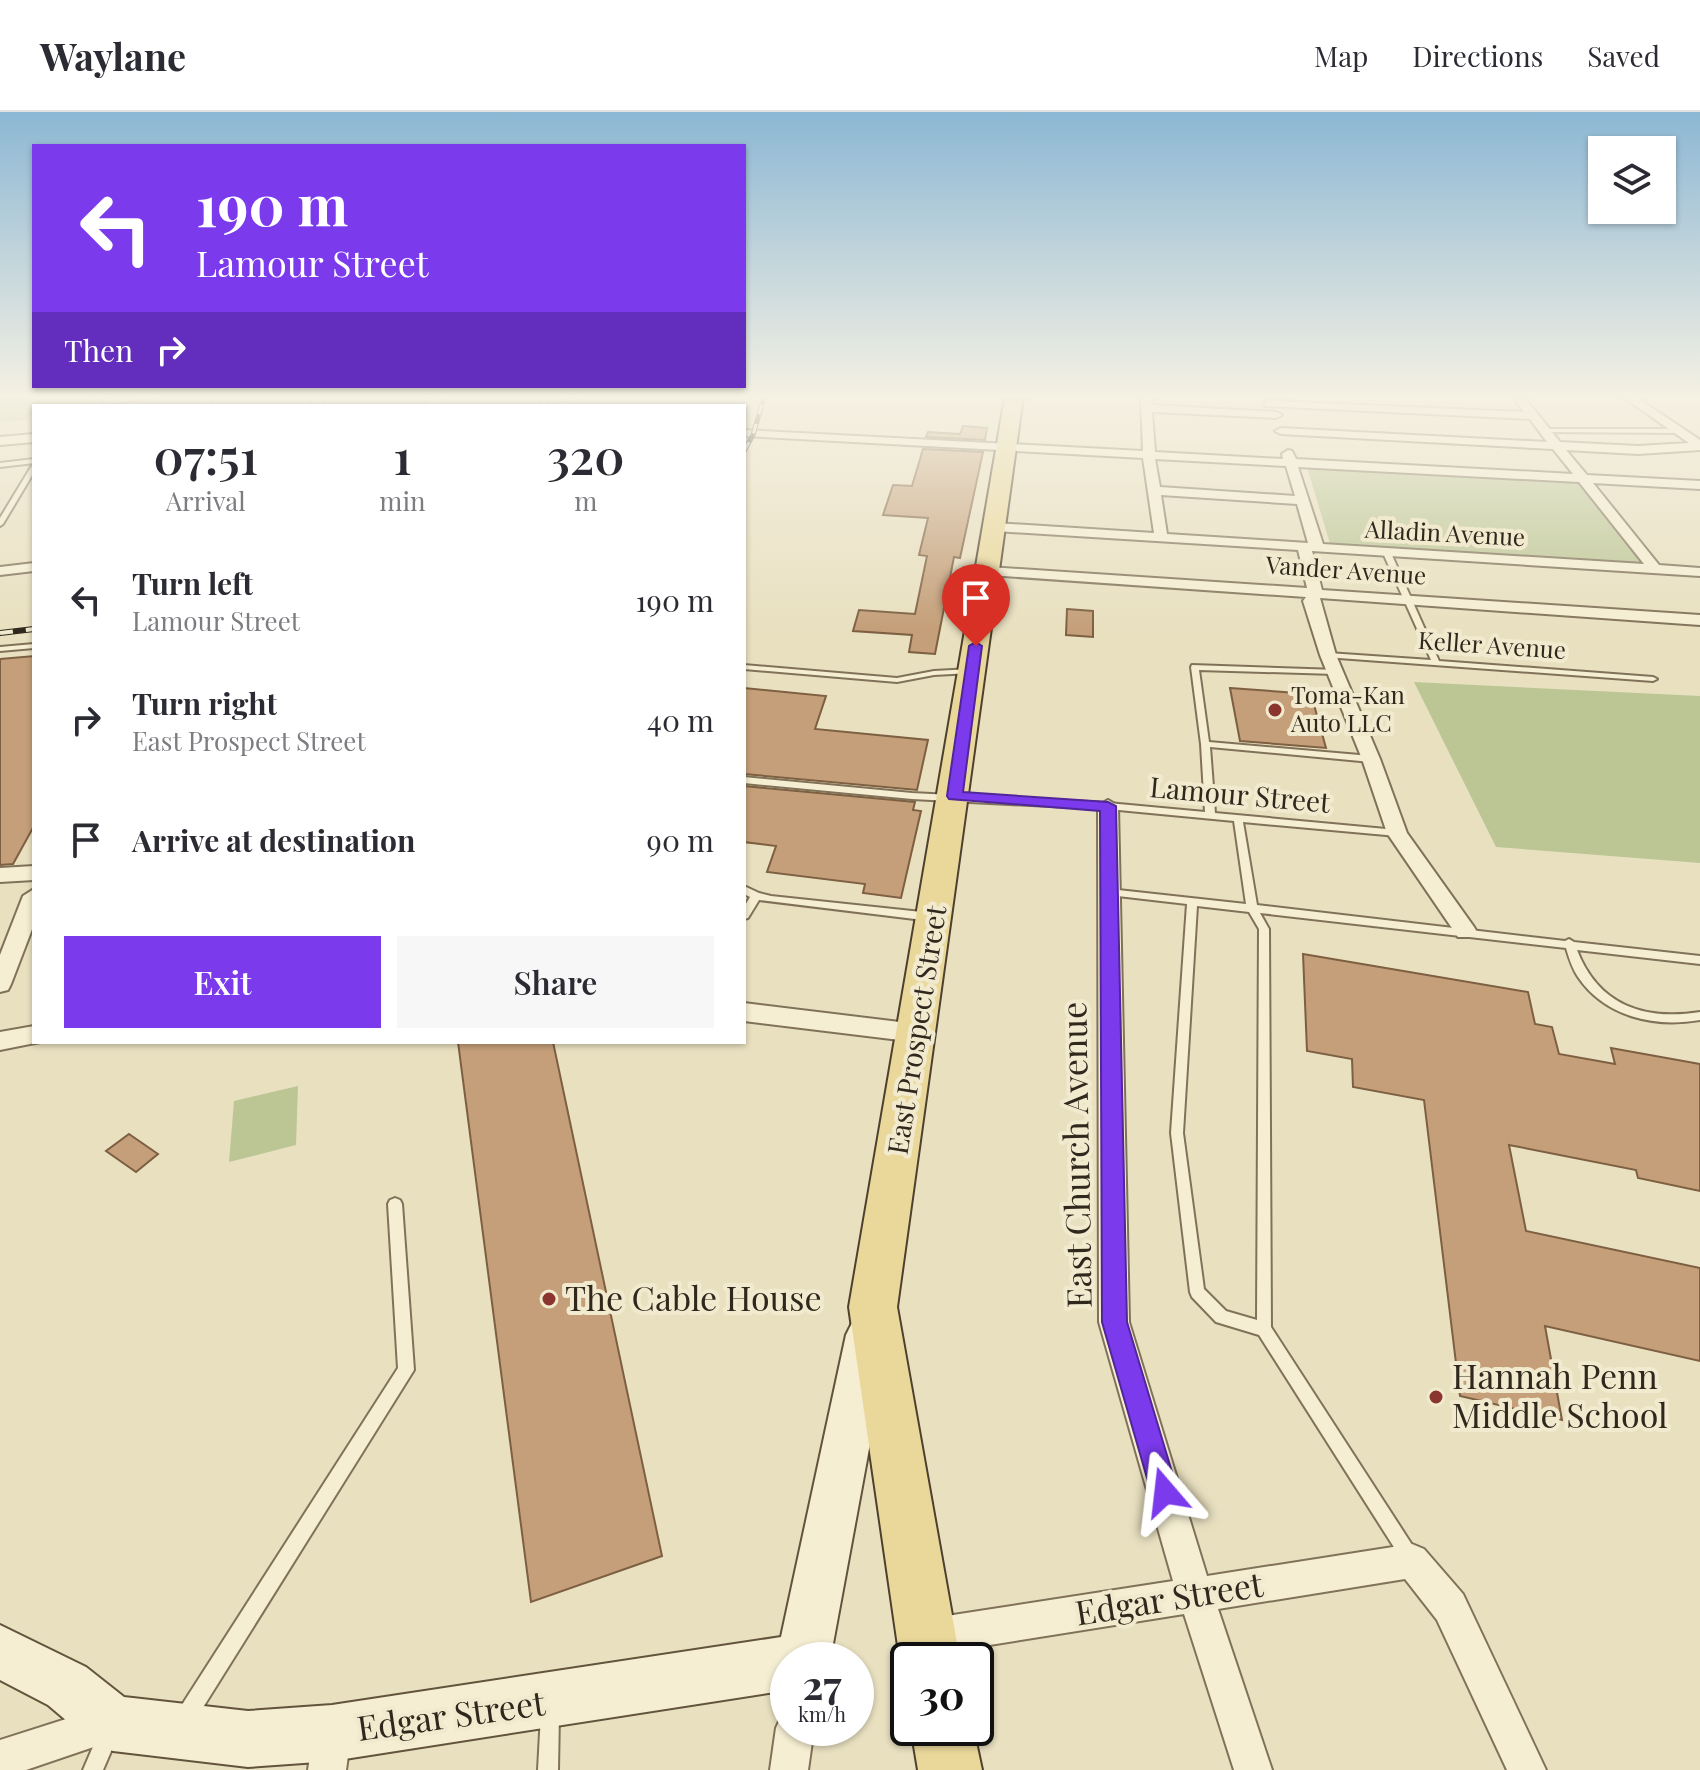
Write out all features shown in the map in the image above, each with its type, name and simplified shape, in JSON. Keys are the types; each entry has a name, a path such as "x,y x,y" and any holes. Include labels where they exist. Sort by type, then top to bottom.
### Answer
{"main road":[{"name":"East Prospect Street","path":"873,1307 1004,474"},
{"path":"873,1307 927,1642"},
{"path":"945,1746 950,1770"}],"street":[{"path":"1152,474 1161,537"},
{"path":"1295,474 1304,501 1316,593 1311,601 1332,664 1397,833 1466,932"},
{"path":"1481,474 1694,485 1700,494"},
{"path":"1580,474 1655,569"},
{"path":"1155,491 1304,501"},
{"name":"Alladin Avenue","path":"996,527 1700,572"},
{"path":"0,571 30,568"},
{"name":"Vander Avenue","path":"989,571 1700,620"},
{"name":"East Church Avenue","path":"1108,806 1114,1322 1195,1595 1253,1770"},
{"path":"0,875 32,873"},
{"path":"1,979 32,901"},
{"path":"746,1012 916,1033"},
{"path":"0,1041 32,1035"},
{"name":"East Prospect Street","path":"808,1642 873,1307"},
{"path":"1412,1561 1450,1607 1527,1770"},
{"name":"Edgar Street","path":"963,1642 1195,1595 1412,1561"},
{"path":"0,1652 67,1686 103,1747"},
{"name":"Edgar Street","path":"0,1759 103,1747 176,1732 330,1752 551,1701 770,1666"},
{"path":"789,1770 792,1746"}],"lane":[{"path":"0,524 28,474"},
{"path":"1387,553 1435,661"},
{"path":"0,649 32,646"},
{"name":"Keller Avenue","path":"1205,744 1195,667 1435,661 1653,679"},
{"path":"746,667 897,680 934,673 971,671"},
{"path":"1210,816 1205,744 1371,759"},
{"name":"Lamour Street","path":"746,780 912,796 1108,806 1397,833"},
{"path":"1238,818 1252,908 1264,929 1264,1329 1412,1561"},
{"path":"746,890 756,896 936,917"},
{"path":"1109,892 1700,960"},
{"path":"746,912 756,896"},
{"path":"1192,902 1177,1133 1197,1292 1221,1317 1264,1329"},
{"path":"1569,943 1584,977 1609,1004 1645,1016 1683,1020 1700,1016"},
{"path":"176,1732 406,1370 395,1204"},
{"path":"548,1770 551,1701"}],"green space":[{"path":"1309,474 1440,474 1578,482 1644,566 1331,547"},
{"path":"1414,682 1700,696 1700,863 1496,847"},
{"path":"298,1086 296,1145 229,1162 234,1101"}],"building":[{"path":"915,474 978,474 960,558 954,557 935,654 909,652 912,635 853,631 859,610 915,614 927,556 919,555 928,518 883,515 893,485 912,486"},
{"path":"1067,609 1093,611 1093,637 1066,635"},
{"path":"32,656 32,830 13,864 0,865 0,659"},
{"path":"746,688 826,696 815,729 928,740 917,790 746,774"},
{"name":"Toma-Kan Auto LLC","path":"1230,688 1311,694 1326,748 1240,741"},
{"path":"746,786 915,802 913,810 921,811 901,898 863,893 865,884 767,872 776,846 746,842"},
{"path":"1303,954 1528,992 1535,1024 1552,1027 1559,1054 1615,1064 1611,1048 1700,1064 1700,1191 1638,1178 1636,1170 1509,1145 1526,1231 1700,1268 1700,1361 1545,1326 1562,1420 1460,1396 1424,1100 1353,1087 1352,1059 1307,1051"},
{"name":"The Cable House","path":"458,1044 553,1044 662,1556 531,1602"},
{"path":"129,1134 158,1154 136,1172 106,1151"}],"railway":[{"path":"0,633 32,629"}],"place":[{"name":"Toma-Kan Auto LLC","path":"1275,710"},
{"name":"The Cable House","path":"549,1299"},
{"name":"Hannah Penn Middle School","path":"1436,1397"}],"route":[{"path":"976,646 955,796 1108,806 1114,1322 1165,1492"}]}
